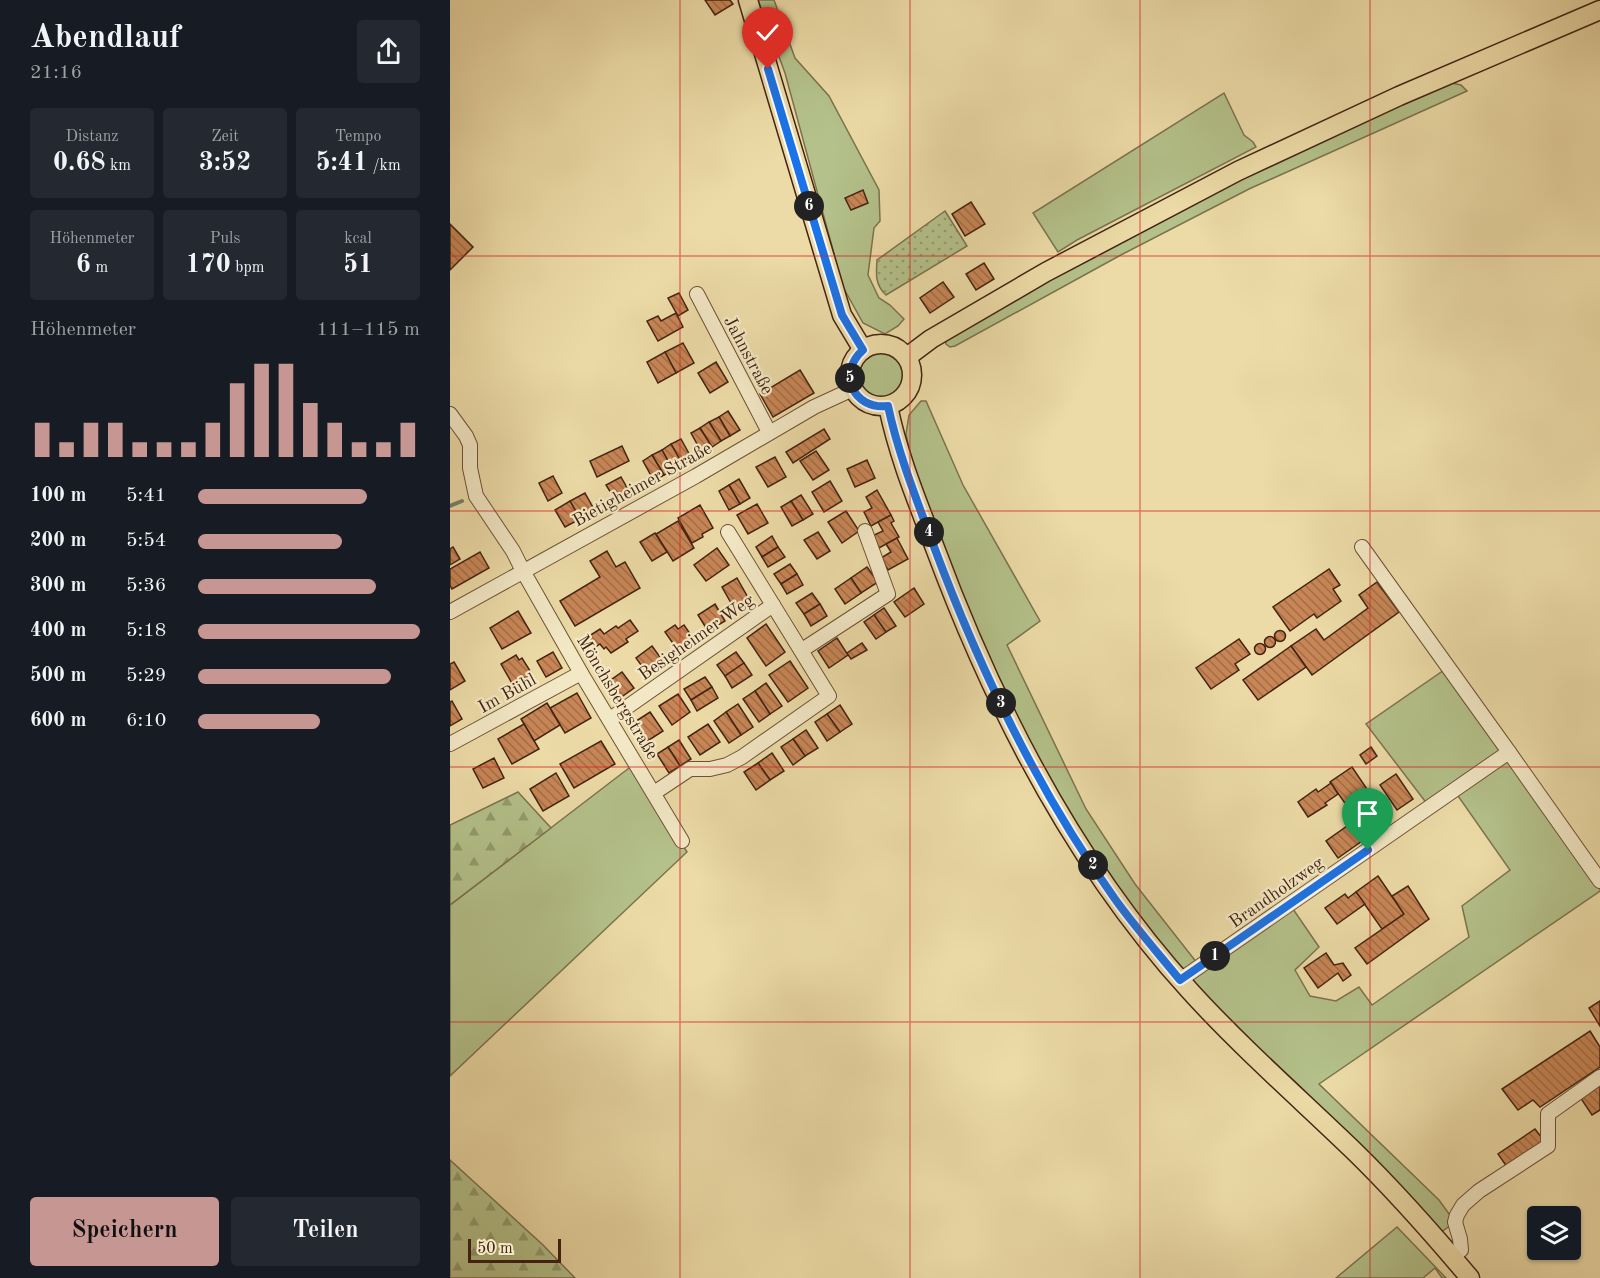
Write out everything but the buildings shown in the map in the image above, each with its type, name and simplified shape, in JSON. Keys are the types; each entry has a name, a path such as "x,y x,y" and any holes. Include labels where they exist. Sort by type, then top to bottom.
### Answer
{"main road":[{"path":"748,0 842,315 863,350"},
{"path":"907,357 931,339 1046,272 1238,171 1399,96 1600,10"},
{"path":"873,345 890,345 898,348 907,357 912,373 911,383 906,395 899,401 888,406 869,404 863,401 853,389 850,369 853,361 863,350 873,345"},
{"path":"888,406 909,478 948,584 993,687 1032,766 1114,898 1180,980 1408,1207 1470,1278"}],"street":[{"name":"Jahnstraße","path":"696,294 769,432"},
{"name":"Bietigheimer Straße","path":"450,612 696,476 814,407 853,389"},
{"name":"Mönchsbergstraße","path":"450,414 470,445 470,468 476,496 513,551 581,673 682,841"},
{"path":"802,650 888,594 865,531"},
{"path":"654,793 690,769 710,769 727,765 742,757 829,696 728,532"},
{"path":"1362,548 1600,881"},
{"name":"Besigheimer Weg","path":"610,719 773,605"},
{"name":"Im Bühl","path":"450,744 581,673"},
{"name":"Brandholzweg","path":"1180,980 1509,752"},
{"path":"1452,1257 1461,1250 1455,1222 1463,1205 1479,1191 1548,1146 1548,1114 1600,1077"}],"green space":[{"path":"758,0 774,0 795,58 829,96 879,190 880,221 874,228 868,275 879,298 904,319 885,334 863,323 843,287 785,73"},
{"path":"1447,82 1461,85 1467,91 1249,189 1119,256 955,346 950,347 946,344 945,339 956,331 1204,195"},
{"path":"1224,93 1244,135 1256,147 1058,252 1033,213"},
{"path":"945,211 967,246 886,295 878,283 877,260"},
{"path":"877,351 887,351 899,358 906,370 906,380 899,392 887,399 877,399 862,388 858,380 858,370 869,355"},
{"path":"921,401 926,401 963,485 1040,621 1007,645 1086,809 1135,884 1201,968 1291,906 1319,947 1295,970 1310,996 1336,1001 1359,987 1372,1005 1469,937 1462,906 1510,870 1456,793 1431,809 1366,724 1447,668 1600,885 1600,891 1319,1084 1439,1200 1455,1222 1440,1233 1186,977 1114,887 1040,764 1007,701 960,592 912,463 906,434 909,415"},
{"path":"633,765 687,852 450,1076 450,905"},
{"path":"518,792 551,828 450,905 450,825"},
{"path":"450,1160 543,1245 575,1278 450,1278"},
{"path":"1397,1227 1446,1278 1442,1278 1435,1268 1423,1278 1336,1278"}],"waterway":[{"path":"450,506 462,501"}],"route":[{"path":"768,69 842,315 863,350 853,361 850,369 853,389 863,401 869,404 888,406 909,478 948,584 993,687 1032,766 1114,898 1180,980 1368,850"}]}
